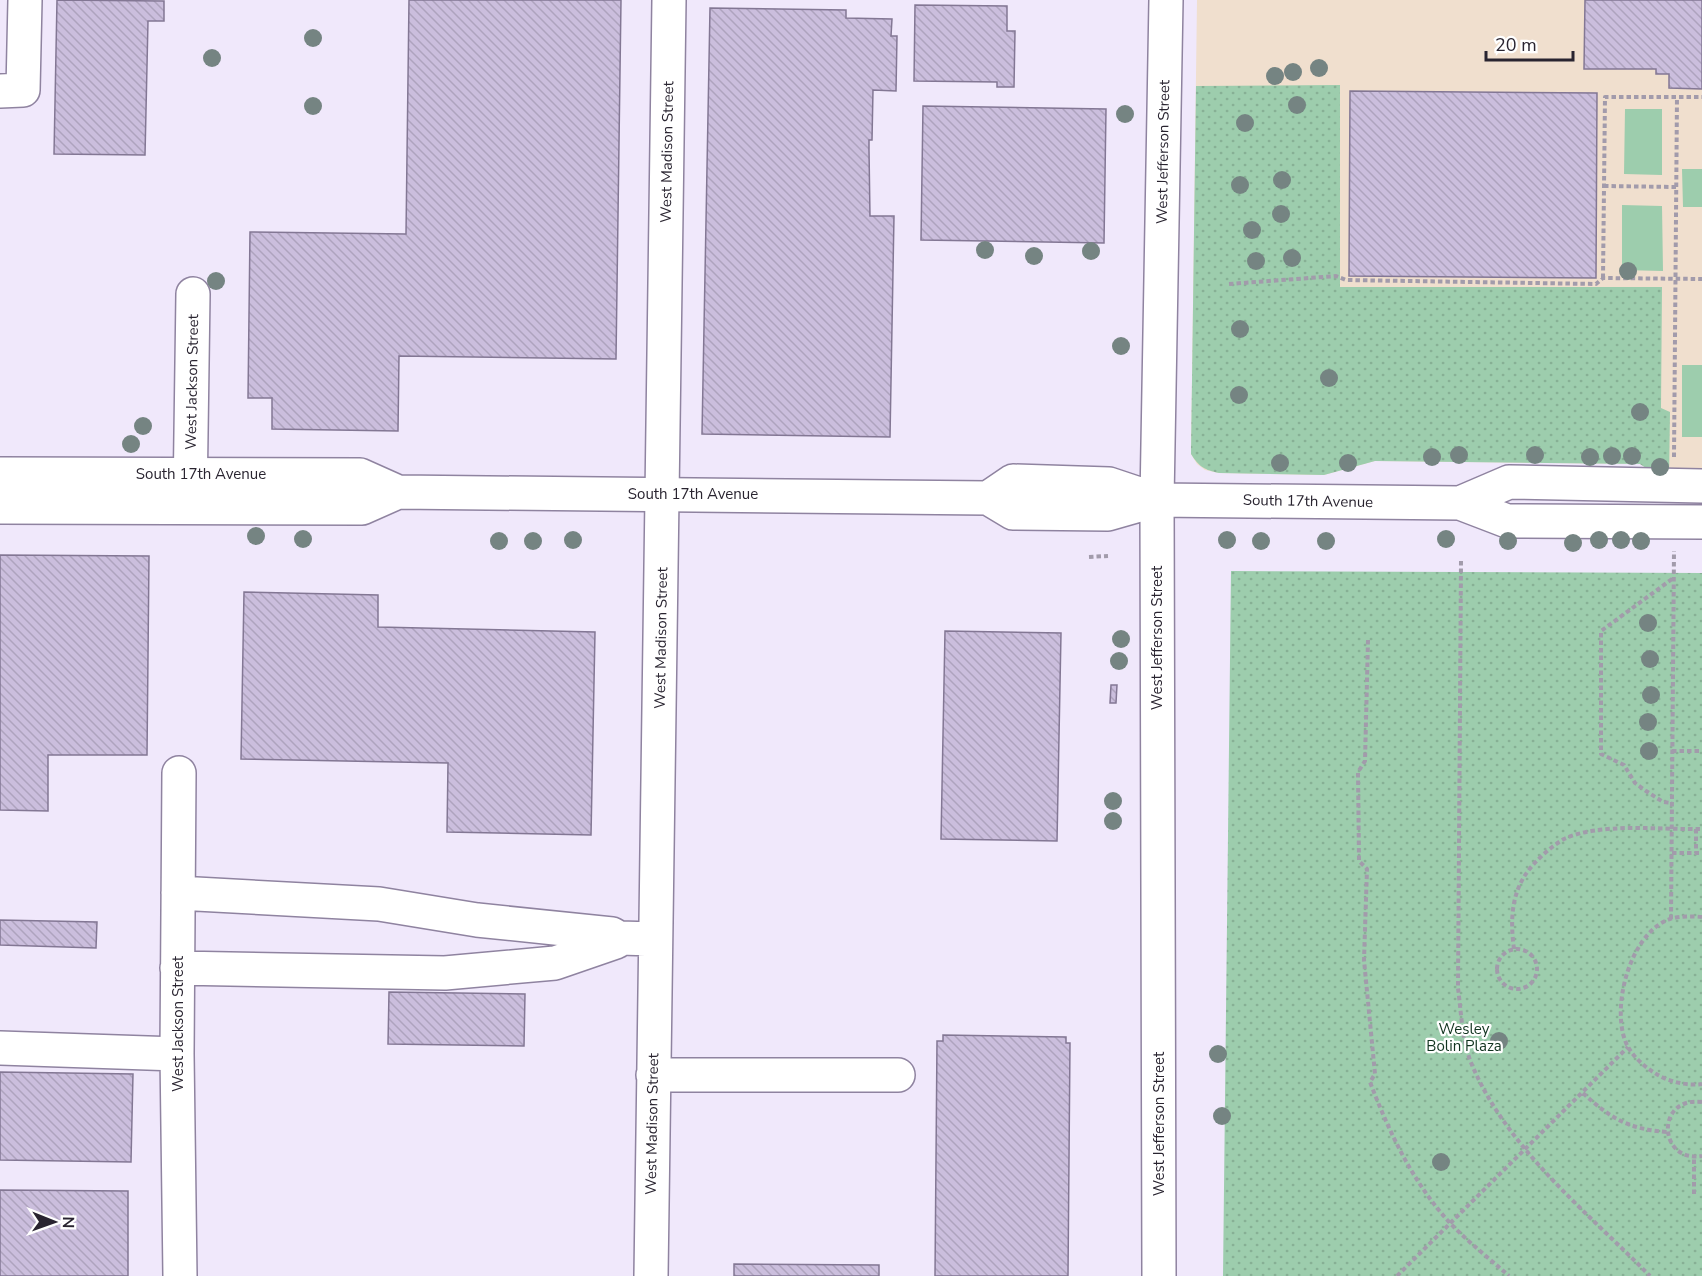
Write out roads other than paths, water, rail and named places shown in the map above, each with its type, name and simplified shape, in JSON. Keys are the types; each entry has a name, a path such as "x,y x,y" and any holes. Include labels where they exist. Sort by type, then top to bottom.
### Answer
{"main road":[{"path":"0,91 23,90 25,0"},
{"name":"West Madison Street","path":"651,1276 669,0"},
{"name":"West Jefferson Street","path":"1159,1276 1157,500 1166,0"},
{"name":"West Jackson Street","path":"190,507 193,294"},
{"name":"South 17th Avenue","path":"0,474 360,475 398,492 988,498 1013,481 1108,484 1157,500 1460,503 1507,521 1702,522"},
{"name":"South 17th Avenue","path":"1460,503 1509,482 1702,486"},
{"name":"South 17th Avenue","path":"0,507 362,508 398,492"},
{"name":"West Jackson Street","path":"179,772 177,1054 180,1276"},
{"path":"178,893 379,904 477,920 612,934 619,938 655,939"},
{"path":"177,968 445,973 555,963 616,942 619,938"},
{"path":"0,1048 177,1054"},
{"path":"653,1075 898,1075"}],"park label":[{"name":"Wesley Bolin Plaza","path":"1464,1038"}]}
